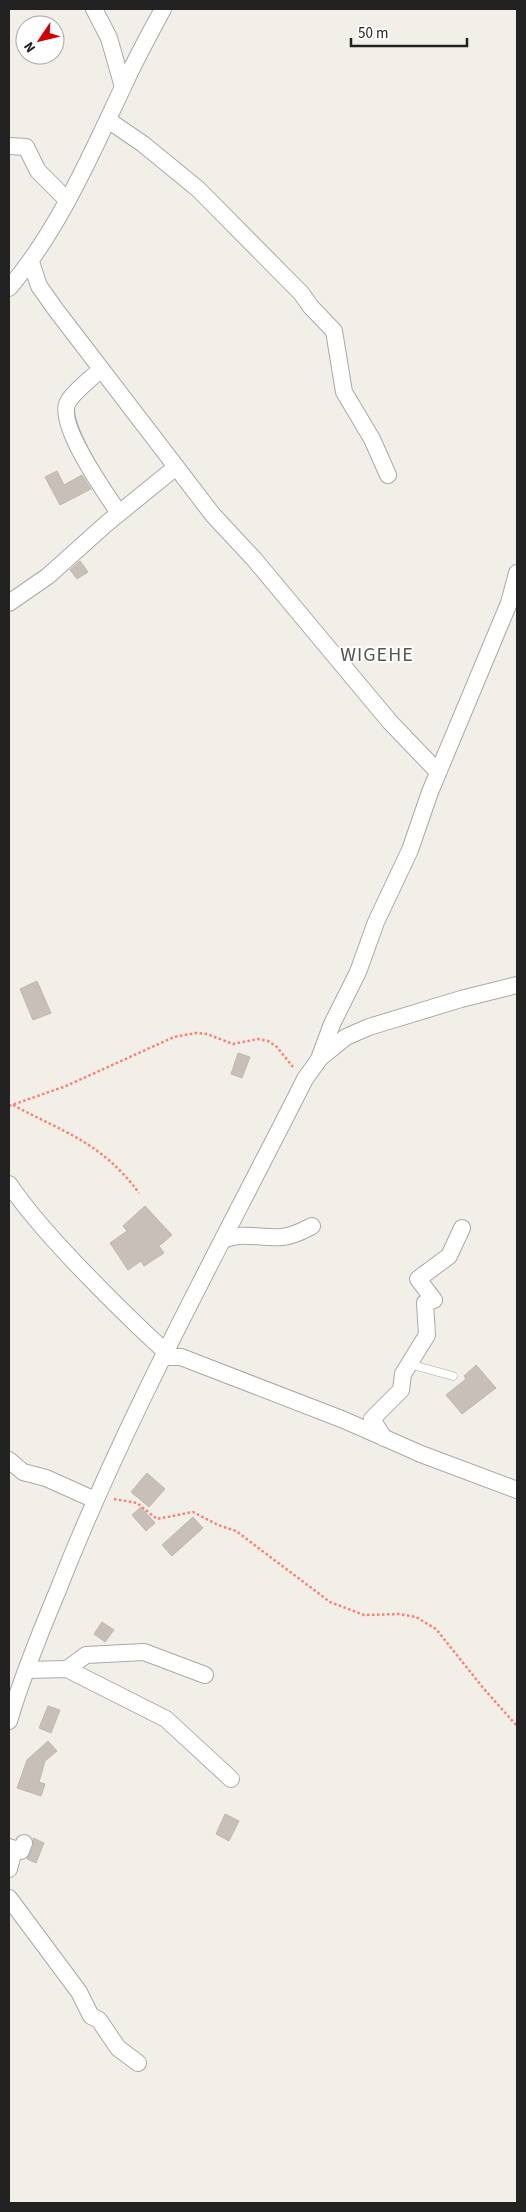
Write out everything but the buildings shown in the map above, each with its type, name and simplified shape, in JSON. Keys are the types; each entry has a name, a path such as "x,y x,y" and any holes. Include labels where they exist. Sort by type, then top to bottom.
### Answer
{"street":[{"path":"94,9 109,38 123,87"},
{"path":"9,288 31,262 80,178 123,87 163,9"},
{"path":"108,120 143,144 198,189 301,293 334,332 344,392 372,439 388,475"},
{"path":"9,146 26,147 38,171 67,200"},
{"path":"31,262 39,286 213,514 254,559 390,722 438,772"},
{"path":"101,369 69,400 67,409 70,425 89,468 119,513"},
{"path":"9,603 48,576 119,513 176,466"},
{"path":"318,1062 332,1024 358,972 376,922 410,850 438,772 509,603 517,573"},
{"path":"9,1721 27,1670 95,1500 223,1240 305,1079 318,1062 346,1037 369,1027 461,999 517,985"},
{"path":"9,1184 22,1203 50,1236 166,1355 181,1357 421,1454 517,1490"},
{"path":"223,1240 232,1236 242,1235 274,1238 289,1236 312,1226"},
{"path":"384,1438 372,1419 401,1390 403,1374 427,1335 425,1303 434,1300 418,1279 449,1256 462,1228"},
{"path":"9,1460 23,1472 46,1478 95,1500"},
{"path":"67,1669 86,1655 144,1652 205,1675"},
{"path":"27,1670 67,1669 166,1718 231,1779"},
{"path":"9,1869 16,1847"},
{"path":"9,1898 79,1992 90,2016 99,2020 118,2048 138,2063"}],"lane":[{"path":"409,1364 453,1376"}],"path":[{"path":"9,1106 66,1086 174,1037 196,1033 206,1034 233,1044 258,1039 268,1041 277,1047 305,1079"},
{"path":"13,1105 93,1146 126,1175 139,1193"},
{"path":"95,1500 117,1499 137,1502 157,1519 193,1512 218,1525 236,1531 330,1602 342,1608 364,1615 399,1614 416,1618 436,1629 484,1689 517,1726"}],"district":[{"name":"WIGEHE","path":"377,654"}]}
